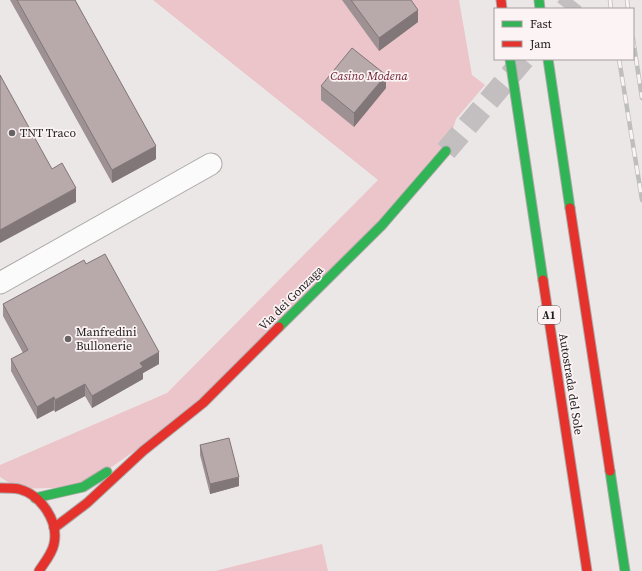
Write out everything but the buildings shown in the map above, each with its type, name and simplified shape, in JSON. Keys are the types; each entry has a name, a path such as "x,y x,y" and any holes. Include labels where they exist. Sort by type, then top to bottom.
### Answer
{"main road":[{"name":"Autostrada del Sole","path":"510,60 587,571"},
{"name":"Autostrada del Sole","path":"548,60 625,571"},
{"name":"Via dei Gonzaga","path":"54,528 87,503 143,451 203,403 382,225 446,151"},
{"name":"Via dei Gonzaga","path":"35,498 83,487 143,451"},
{"path":"0,488 19,489 35,498 44,506 54,528 54,543 49,556 39,571"}],"street":[{"path":"0,283 211,164"}],"green space":[{"name":"Casino Modena","path":"153,0 459,0 472,75 485,85 456,119 446,151 203,403 83,487 19,489 0,477 0,465 167,393 378,180"},
{"path":"322,544 328,571 215,571"}],"tunnel":[{"path":"567,8 573,0"},
{"path":"446,151 523,60"}],"railway":[{"path":"610,0 611,8"},
{"path":"627,0 628,8"},
{"path":"634,46 642,98"},
{"path":"619,60 642,200"}],"traffic: fast":[{"path":"539,0 540,8"},
{"path":"510,60 543,280"},
{"path":"548,60 570,208"},
{"path":"279,327 382,225 446,151"},
{"path":"610,471 625,571"},
{"path":"35,498 83,487 107,472"}],"traffic: jam":[{"path":"501,0 502,8"},
{"path":"570,208 610,471"},
{"path":"543,280 587,571"},
{"path":"54,528 87,503 143,451 203,403 279,327"},
{"path":"0,488 19,489 27,492 41,503 51,518 55,535 54,544 50,555 39,571"}],"place":[{"name":"TNT Traco","path":"12,133"},
{"name":"Manfredini Bullonerie","path":"68,339"}]}
